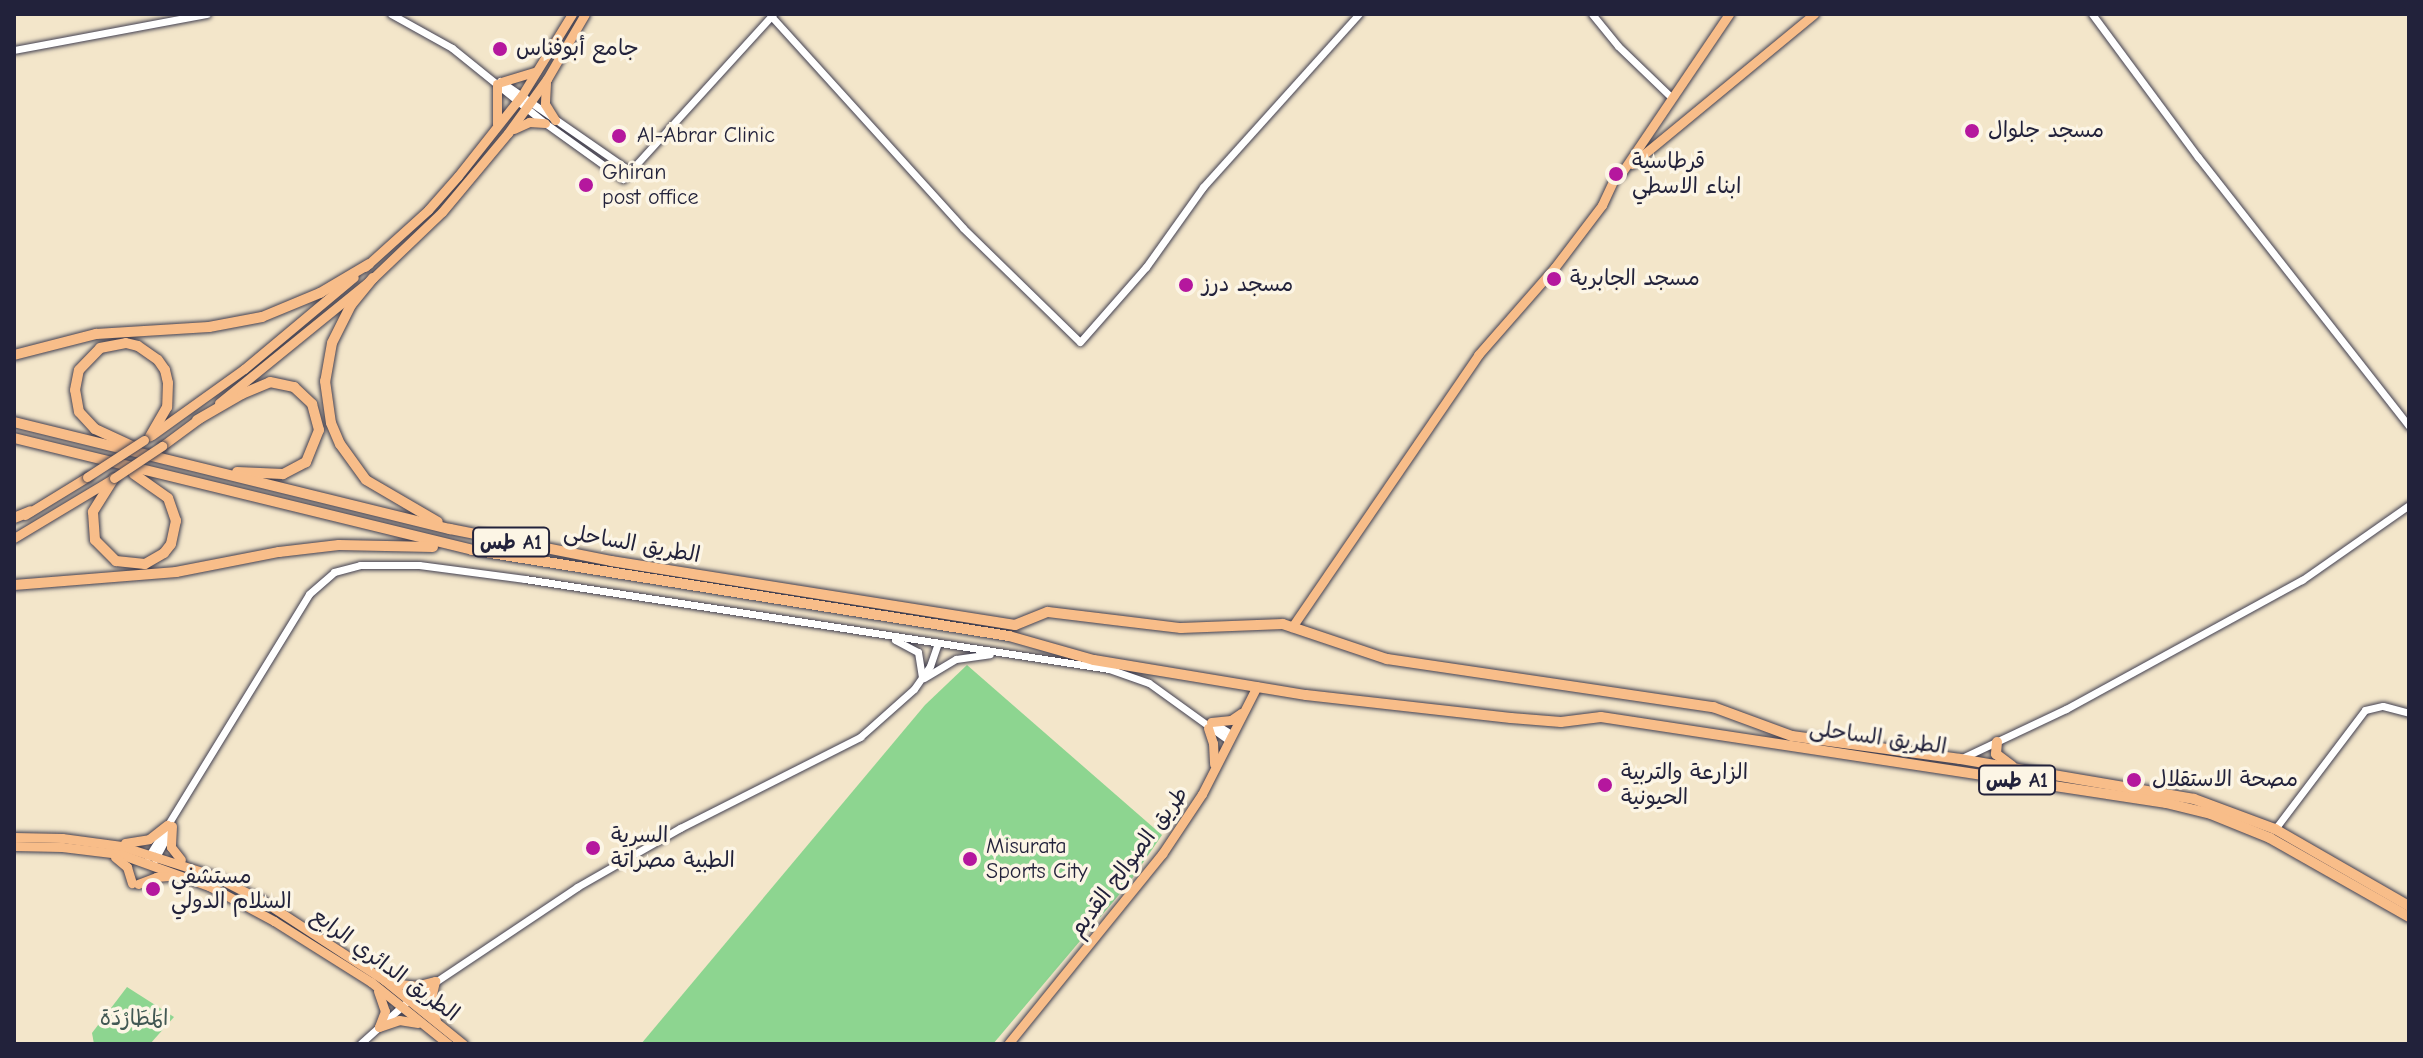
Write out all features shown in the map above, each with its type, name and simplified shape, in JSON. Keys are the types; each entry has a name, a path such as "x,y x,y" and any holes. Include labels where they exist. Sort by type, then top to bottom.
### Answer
{"highway":[{"path":"14,355 96,334 209,327 262,317 320,293 369,264"},
{"path":"373,278 351,305 332,343 325,381 331,423 340,444 366,480 450,529"},
{"path":"147,438 169,396 165,370 158,360 138,346 126,343 100,348 79,370 75,390 79,412 86,422 106,435 160,458"},
{"path":"197,420 257,386 280,382 304,393 312,404 319,430 306,462 283,474 198,468"},
{"name":"الطريق الساحلى","path":"14,422 450,529 611,561 1015,625 1048,612 1181,628 1277,623 1387,659 1713,707 1792,736 1960,759 2194,799 2275,829 2409,906"},
{"name":"الطريق الساحلى","path":"14,441 46,446 472,550 1009,636 1048,650 1094,660 1257,686 1511,718 1561,722 1601,717 2184,807 2242,825 2270,838 2409,917"},
{"path":"114,464 158,488 174,509 176,532 171,544 164,553 145,564 116,561 95,540 93,512 114,478"},
{"path":"14,520 31,511"},
{"path":"14,585 176,572 279,552 339,545 472,550"},
{"path":"866,614 868,602"},
{"path":"1997,742 1995,749 1998,757 2017,769"}],"main road":[{"path":"31,511 147,438 244,369 428,210 519,98 572,14"},
{"path":"14,538 162,446 373,278 442,212 508,133 547,79 585,14"},
{"path":"1622,172 1729,14"},
{"path":"1292,627 1478,355 1555,267 1602,205 1614,179 1814,14"},
{"path":"496,127 499,108 497,81 539,69"},
{"path":"508,133 521,124 550,122 545,104 547,79"},
{"name":"طريق الصوالح القديم","path":"1008,1044 1127,900 1202,794 1257,686"},
{"path":"1213,772 1210,725 1241,713"},
{"path":"105,847 141,842 171,823"},
{"path":"171,823 173,852 191,872"},
{"name":"الطريق الدائري الرابع","path":"14,837 154,854 263,901 384,980 405,1003"},
{"name":"الطريق الدائري الرابع","path":"14,846 105,847 148,863 191,872 405,1003 463,1044"},
{"path":"105,847 123,862 135,884 165,875 191,872"},
{"path":"371,982 384,1005 379,1027 406,1020 433,1025 430,1002 435,981 407,986 384,980"},
{"name":"الطريق الدائري الرابع","path":"433,1025 448,1044"}],"street":[{"path":"14,50 207,14"},
{"path":"391,14 437,37 623,179 772,15 963,228 1080,342 1146,267 1203,187 1359,14"},
{"path":"1592,14 1618,46 1672,98"},
{"path":"2092,14 2198,157 2409,426"},
{"path":"550,122 630,171"},
{"path":"1960,759 2066,709 2302,580 2409,505"},
{"path":"148,863 309,594 322,579 342,568 380,564 448,568 1124,673 1149,683 1229,737"},
{"path":"870,632 916,650 922,661 922,679"},
{"path":"922,679 938,643"},
{"path":"360,1044 405,1003 498,936 643,848 860,737 887,716 922,679 956,659 1007,653"},
{"path":"2275,829 2365,710 2383,706 2409,713"}],"green space":[{"name":"Misurata Sports City","path":"967,665 1162,835 1129,883 993,1044 641,1044 925,705"},
{"name":"المَطَارْدَة","path":"127,987 174,1017 150,1044 94,1044 92,1033"}],"place":[{"name":"جامع أبوفناس","path":"500,49"},
{"name":"مسجد جلوال","path":"1972,131"},
{"name":"Al-Abrar Clinic","path":"619,136"},
{"name":"قرطاسية ابناء الاسطي","path":"1616,174"},
{"name":"Ghiran post office","path":"586,185"},
{"name":"مسجد الجابرية","path":"1554,279"},
{"name":"مسجد درز","path":"1186,285"},
{"name":"مصحة الاستقلال","path":"2134,780"},
{"name":"الزارعة والتربية الحيونية","path":"1605,785"},
{"name":"السرية الطبية مصراتة","path":"593,848"},
{"name":"Misurata Sports City","path":"970,859"},
{"name":"مستشفي السلام الدولي","path":"153,889"}]}
